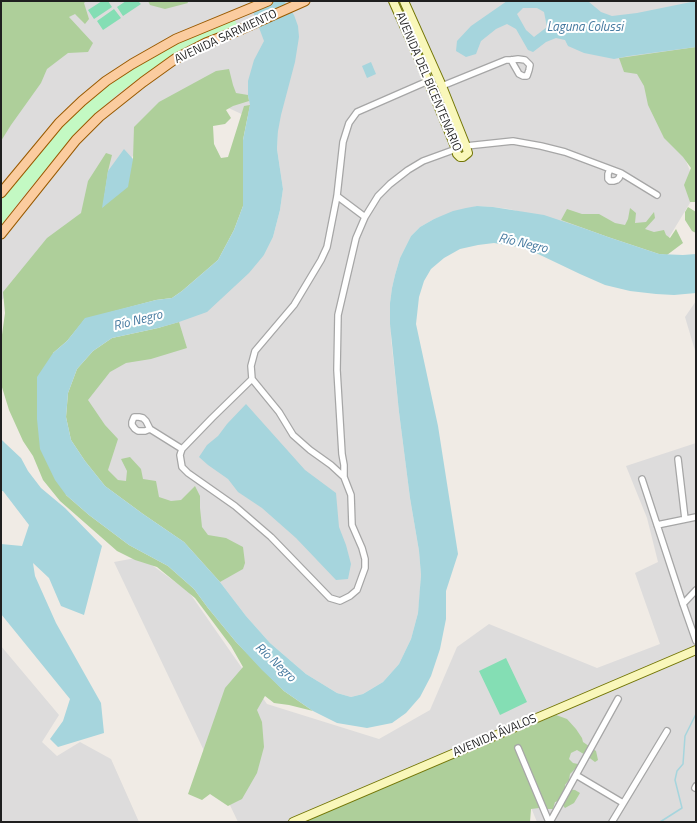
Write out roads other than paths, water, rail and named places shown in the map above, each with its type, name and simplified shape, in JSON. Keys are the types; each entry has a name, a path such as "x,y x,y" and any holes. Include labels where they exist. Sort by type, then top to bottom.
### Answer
{"main road":[{"name":"AVENIDA SARMIENTO","path":"1,193 59,123 82,100 106,81 132,64 176,39 268,1"},
{"name":"AVENIDA SARMIENTO","path":"1,234 76,140 99,117 143,82 175,59 206,43 242,29 304,1"}],"street":[{"path":"395,4 406,2"},
{"name":"AVENIDA DEL BICENTENARIO","path":"395,4 429,82 457,154 460,157 463,157 468,153 466,146 406,2"},
{"path":"429,82 442,86 506,60 511,60"},
{"path":"344,477 293,435 279,412 252,379 251,366 255,351 294,305 321,260 327,247 337,196 343,142 349,123 357,112 429,82 436,72"},
{"path":"466,146 513,141 565,152 620,173 657,195"},
{"path":"252,379 182,449 180,455 182,467 188,473 235,506 271,537 330,598 340,601 350,596 357,590 365,568 365,559 362,548 352,525 350,496 344,477 337,370 338,315 356,238 365,217 378,196 390,184 423,161 456,149"},
{"path":"610,169 608,174 608,179 610,180 617,180 620,173"},
{"path":"337,196 365,217"},
{"path":"150,429 182,449"},
{"path":"331,465 338,462 342,454"},
{"path":"678,459 685,519"},
{"path":"642,479 696,641"},
{"path":"657,525 696,517"},
{"path":"683,604 696,590"},
{"name":"AVENIDA ÁVALOS","path":"293,822 696,650"},
{"path":"549,822 618,699"},
{"path":"612,822 667,732"},
{"path":"518,748 549,822"},
{"path":"576,775 623,803"}],"water":[{"name":"Río Negro","path":"249,1 284,1 294,15 298,26 299,37 295,62 278,131 277,149 283,189 280,210 273,237 264,255 249,273 207,312 158,328 112,338 93,351 77,369 68,393 66,417 71,440 85,461 105,486 184,542 220,582 246,616 270,643 306,674 337,693 351,697 363,694 383,682 399,664 411,639 418,613 421,575 419,551 410,498 399,412 390,324 390,303 395,275 400,258 411,236 420,227 453,211 477,206 493,207 544,215 659,254 696,254 696,293 674,295 630,291 605,285 536,253 519,247 494,243 460,249 444,258 431,269 424,281 419,297 416,324 438,426 458,554 446,591 446,619 440,649 431,676 420,697 406,713 392,723 367,728 337,723 313,711 284,691 236,642 194,589 168,566 129,545 89,515 66,495 55,480 40,449 37,419 37,377 53,353 67,341 85,318 156,300 172,298 218,260 234,230 243,206 243,140 250,105 248,81 254,60 264,41"},
{"name":"Laguna Colussi","path":"507,1 588,1 601,12 612,16 637,13 696,1 696,47 614,59 584,53 568,46 565,40 556,38 546,42 533,52 528,50 516,29 507,24 496,29 481,41 476,54 466,57 456,51 457,41 471,26","holes":["523,8 537,8 544,12 547,27 534,37 526,30 517,14"]},
{"path":"371,62 376,74 367,78 362,66"},
{"path":"124,149 133,159 128,187 102,208 108,171"},
{"path":"246,404 305,470 336,493 339,527 351,564 348,579 336,580 296,538 262,508 238,492 228,479 199,457 207,445 218,436"},
{"path":"1,439 21,458 28,471 41,488 65,508 102,546 84,615 61,606 49,578 33,563 35,576 56,623 101,703 104,733 58,747 50,739 63,721 70,699 1,614 1,544 22,546 29,525 3,491 1,491"}],"waterway":[{"path":"660,822 682,808 675,780 677,771 683,764 685,736 696,714"}]}
